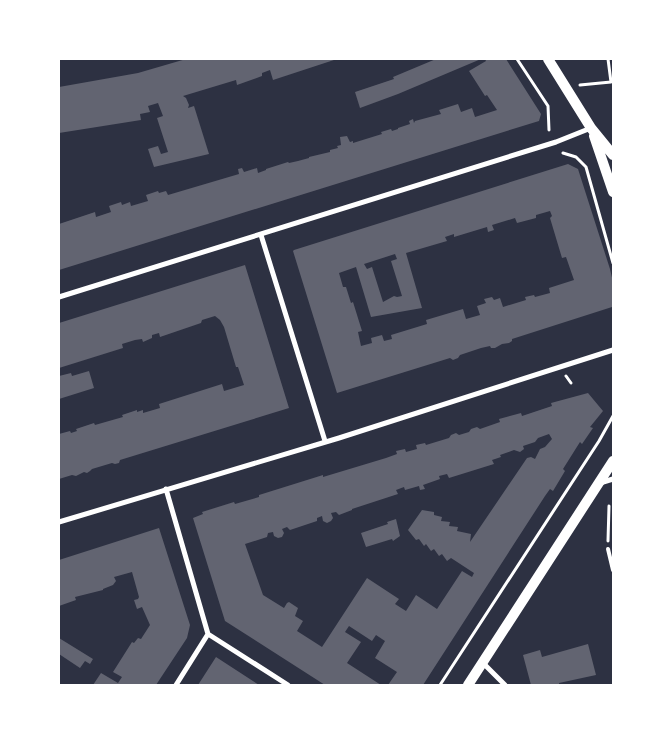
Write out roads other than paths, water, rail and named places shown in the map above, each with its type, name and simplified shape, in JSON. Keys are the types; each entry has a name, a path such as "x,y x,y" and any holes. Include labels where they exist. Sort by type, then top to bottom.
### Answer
{"main road":[{"path":"548,59 591,128 613,155"},
{"path":"591,128 613,192"},
{"path":"468,685 613,461"}],"street":[{"path":"59,297 556,142 591,128"},
{"path":"261,234 325,441"},
{"path":"59,522 325,441 613,350"},
{"path":"600,483 613,480"},
{"path":"166,489 208,634 288,685"},
{"path":"176,685 208,634"},
{"path":"482,663 506,685"}],"lane":[{"path":"608,549 613,570"}]}
